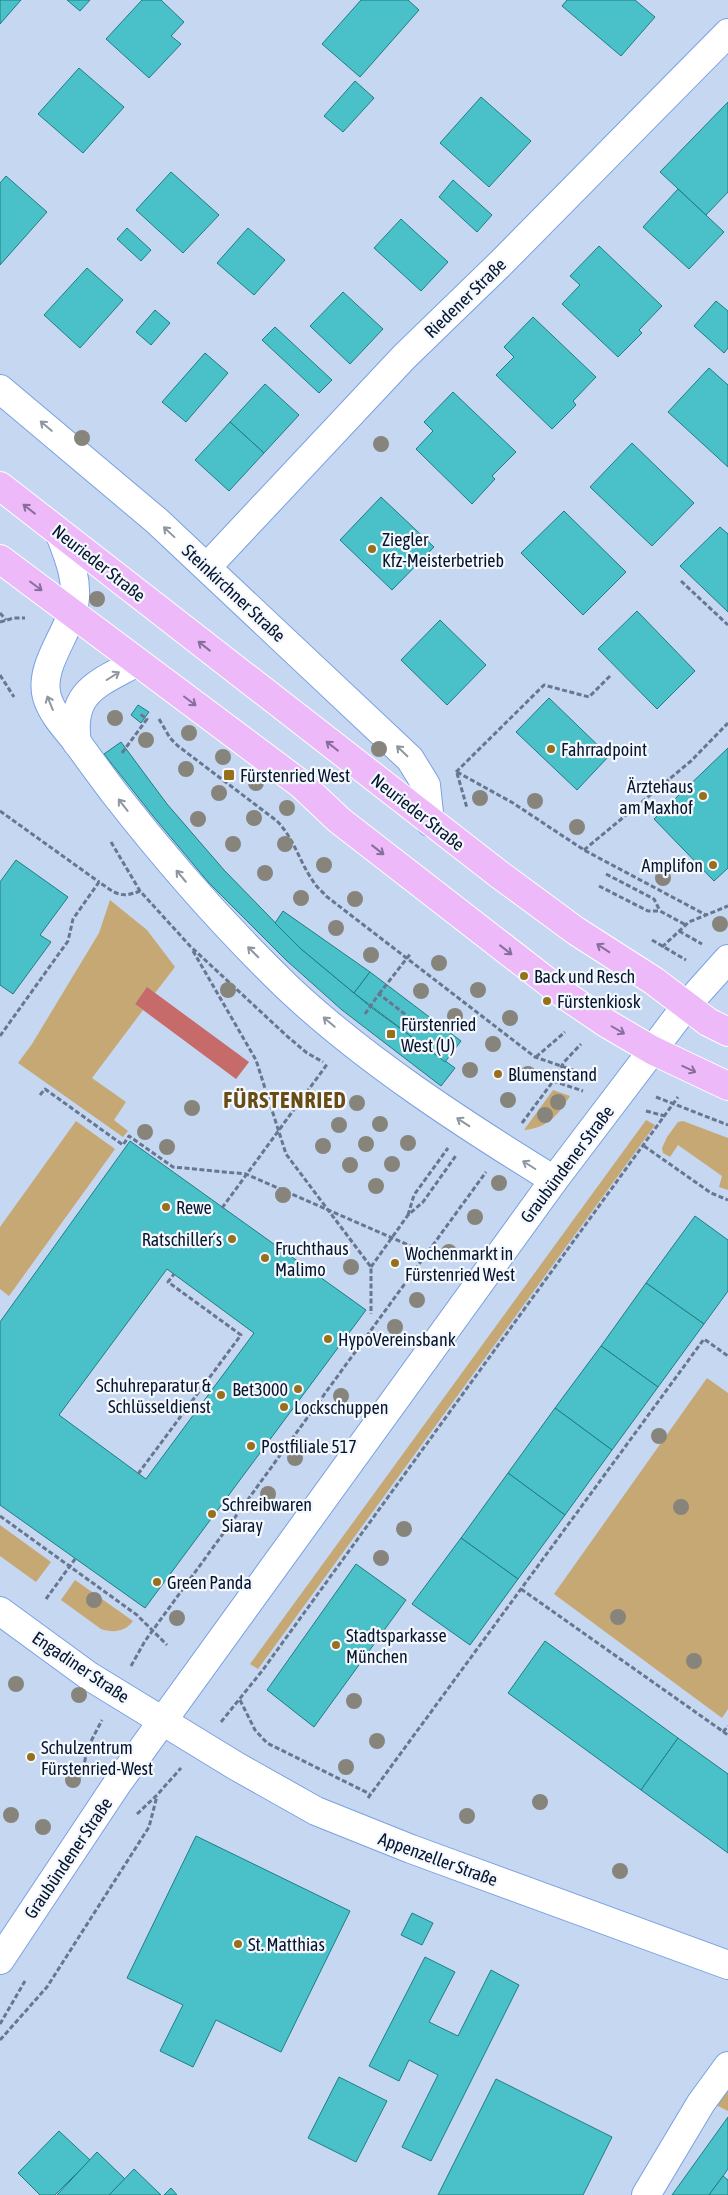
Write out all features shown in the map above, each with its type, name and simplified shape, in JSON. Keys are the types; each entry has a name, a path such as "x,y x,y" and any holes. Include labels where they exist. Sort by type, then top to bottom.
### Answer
{"main road":[{"name":"Neurieder Straße","path":"0,486 430,822 560,920 654,981 708,1022 728,1032"},
{"path":"0,559 302,785 339,820 562,993 600,1019 652,1050 728,1086"}],"street":[{"name":"Riedener Straße","path":"207,567 404,357 508,256 728,33"},
{"name":"Steinkirchner Straße","path":"0,388 103,474 207,567 410,759 422,776 428,792 430,822"},
{"path":"59,532 73,572 74,601 72,613 48,671 45,682 46,695 53,710 96,770 151,840 212,911 287,987 347,1038 450,1113 554,1180"},
{"path":"77,742 74,721 82,699 92,689 137,662"},
{"name":"Graubündener Straße","path":"0,1960 92,1821 554,1180 686,1006 728,959"},
{"name":"Engadiner Straße","path":"0,1611 89,1676 163,1722"},
{"name":"Appenzeller Straße","path":"163,1722 268,1785 348,1825 728,1965"},
{"path":"646,2195 702,2103 728,2066"}],"path":[{"path":"681,581 728,626"},
{"path":"0,613 6,620"},
{"path":"0,622 29,618 61,640"},
{"path":"428,792 456,772 544,685 589,696 610,676"},
{"path":"145,1641 504,1149 554,1080 561,1067 535,1057 326,896 313,881 293,840 285,829 178,746 170,738 158,716"},
{"path":"584,850 691,761 728,723"},
{"path":"456,772 513,803 584,850 706,915"},
{"path":"0,811 114,893 127,897 140,891"},
{"path":"606,874 654,900 660,911"},
{"path":"0,1036 68,941 73,918 99,882"},
{"path":"600,886 648,910 660,911 686,925"},
{"path":"663,946 695,919 728,906"},
{"path":"190,946 256,1060 286,1154 371,1267"},
{"path":"222,1208 411,952"},
{"path":"380,994 406,1015 420,1030"},
{"path":"358,1009 372,1020"},
{"path":"406,1015 424,1025"},
{"path":"40,1095 45,1089 123,1145 129,1136 173,1167 246,1174 427,1253"},
{"path":"200,1745 240,1700 675,1103 728,1125"},
{"path":"644,1146 711,1193 728,1200"},
{"path":"408,1215 414,1195 448,1148"},
{"path":"371,1314 371,1267 408,1215 423,1202 458,1154"},
{"path":"138,1474 241,1335 168,1282 174,1274"},
{"path":"348,1825 704,1339 728,1356"},
{"path":"0,1516 137,1614 167,1646"},
{"path":"46,1599 75,1559"},
{"path":"522,1589 728,1735"},
{"path":"240,1700 255,1730 267,1743 370,1794"},
{"path":"723,1732 728,1726"},
{"path":"57,1765 63,1770"},
{"path":"0,2040 47,1987 149,1826 157,1795"}],"shaded area":[{"path":"110,900 147,930 175,967 155,993 147,988 135,1004 143,1010 92,1078 126,1102 114,1120 128,1131 123,1137 18,1063 32,1044 99,933"},
{"path":"147,987 249,1062 236,1079 135,1004"},
{"path":"553,1090 570,1096 556,1115 546,1123 540,1127 524,1130"},
{"path":"646,1120 655,1125 258,1669 250,1664"},
{"path":"76,1121 115,1149 9,1296 0,1289 0,1227"},
{"path":"683,1121 728,1138 728,1190 719,1187 722,1176 678,1145 670,1157 663,1153 662,1148 667,1137 678,1122"},
{"path":"707,1378 728,1393 728,1709 722,1718 554,1594"},
{"path":"0,1525 51,1562 36,1582 0,1556"},
{"path":"75,1580 133,1621 130,1625 118,1631 101,1629 61,1600"},
{"path":"728,2080 728,2111 712,2103"}],"building":[{"path":"0,0 21,0 0,24"},
{"path":"67,0 90,0 80,11"},
{"path":"142,0 161,0 184,22 171,36 181,44 149,78 106,39"},
{"path":"361,0 408,0 419,10 360,77 322,44"},
{"path":"567,0 635,0 655,17 621,56 562,6"},
{"path":"79,68 124,107 83,153 38,114"},
{"path":"355,81 374,98 343,132 324,116"},
{"path":"481,97 531,141 489,187 440,143"},
{"path":"728,102 728,192 706,215 660,172"},
{"path":"171,172 219,215 183,253 136,210"},
{"path":"6,176 47,212 0,265 0,183"},
{"path":"453,180 492,215 477,232 439,197"},
{"path":"678,189 724,232 689,269 643,227"},
{"path":"401,219 448,262 421,291 374,248"},
{"path":"127,228 151,250 141,261 117,239"},
{"path":"248,228 285,260 254,295 217,263"},
{"path":"599,246 662,306 639,330 642,333 618,357 562,304 580,285 570,276"},
{"path":"87,268 123,300 80,348 44,315"},
{"path":"343,292 383,329 350,364 310,326"},
{"path":"716,301 728,311 728,348 724,353 694,326"},
{"path":"155,310 170,323 151,345 136,332"},
{"path":"533,317 596,377 573,401 576,405 552,429 496,375 514,357 504,347"},
{"path":"275,327 332,380 319,393 262,340"},
{"path":"205,353 228,373 186,422 162,402"},
{"path":"709,368 728,385 728,467 668,412"},
{"path":"265,384 299,415 264,453 230,422"},
{"path":"453,392 516,452 492,476 495,479 472,504 416,449 433,431 424,422"},
{"path":"230,422 264,453 229,491 195,460"},
{"path":"632,443 694,503 652,546 590,487"},
{"path":"381,497 434,547 392,590 340,540"},
{"path":"564,511 626,572 583,615 521,553"},
{"path":"720,527 728,534 728,612 680,566"},
{"path":"637,611 695,671 657,709 598,649"},
{"path":"440,620 486,665 447,705 401,660"},
{"path":"549,698 609,756 577,790 516,732"},
{"path":"138,705 149,712 141,723 131,715"},
{"path":"121,742 167,804 224,870 300,948 372,1008 455,1068 441,1086 342,1010 286,960 209,883 104,754"},
{"name":"Ärztehaus am Maxhof","path":"728,748 728,868 714,881 654,819"},
{"path":"16,860 68,897 40,935 51,942 13,994 0,985 0,882"},
{"path":"283,911 370,972 354,993 300,948 275,923"},
{"path":"370,972 461,1041 445,1062 354,993"},
{"path":"130,1141 366,1310 145,1608 0,1505 0,1322","holes":["167,1269 254,1333 146,1479 59,1415"]},
{"path":"695,1216 728,1240 728,1291 704,1324 646,1283"},
{"path":"646,1283 704,1324 658,1387 601,1346"},
{"path":"601,1346 658,1387 612,1450 555,1408"},
{"path":"555,1408 612,1450 565,1515 508,1473"},
{"path":"508,1473 565,1515 518,1579 461,1538"},
{"path":"461,1538 518,1579 470,1645 412,1604"},
{"name":"Stadtsparkasse München","path":"356,1564 406,1600 314,1727 267,1690"},
{"path":"545,1641 678,1738 641,1790 508,1693"},
{"path":"678,1738 728,1774 728,1853 641,1790"},
{"name":"St. Matthias","path":"196,1836 350,1911 281,2052 216,2020 193,2067 160,2051 183,2005 127,1978"},
{"path":"412,1913 433,1923 422,1945 401,1935"},
{"path":"425,1957 455,1972 429,2022 458,2036 491,1970 519,1985 431,2161 402,2147 438,2075 409,2060 399,2081 369,2066"},
{"path":"339,2077 387,2101 356,2162 308,2138"},
{"path":"496,2079 612,2137 583,2195 438,2195"},
{"path":"728,2117 728,2169 723,2176 709,2195 672,2195"},
{"path":"59,2131 90,2160 55,2195 40,2195 18,2173"},
{"path":"97,2152 125,2179 109,2195 57,2195"},
{"path":"134,2169 161,2195 109,2195"},
{"path":"723,2176 728,2180 728,2195 709,2195"},
{"path":"171,2188 177,2195 164,2195"}],"place":[{"name":"Ziegler Kfz-Meisterbetrieb","path":"372,549"},
{"name":"Fahrradpoint","path":"551,749"},
{"name":"Fürstenried West","path":"229,775"},
{"name":"Ärztehaus am Maxhof","path":"703,796"},
{"name":"Amplifon","path":"713,865"},
{"name":"Back und Resch","path":"524,976"},
{"name":"Fürstenkiosk","path":"547,1001"},
{"name":"Fürstenried West (U)","path":"391,1034"},
{"name":"Blumenstand","path":"498,1074"},
{"name":"Rewe","path":"166,1207"},
{"name":"Ratschiller´s","path":"232,1239"},
{"name":"Fruchthaus Malimo","path":"265,1258"},
{"name":"Wochenmarkt in Fürstenried West","path":"395,1263"},
{"name":"HypoVereinsbank","path":"328,1339"},
{"name":"Bet3000","path":"298,1389"},
{"name":"Schuhreparatur & Schlüsseldienst","path":"221,1395"},
{"name":"Lockschuppen","path":"284,1407"},
{"name":"Postfiliale 517","path":"251,1446"},
{"name":"Schreibwaren Siaray","path":"212,1514"},
{"name":"Green Panda","path":"157,1582"},
{"name":"Stadtsparkasse München","path":"336,1645"},
{"name":"Schulzentrum Fürstenried-West","path":"31,1757"},
{"name":"St. Matthias","path":"238,1944"}],"district":[{"name":"FÜRSTENRIED","path":"285,1100"}]}
